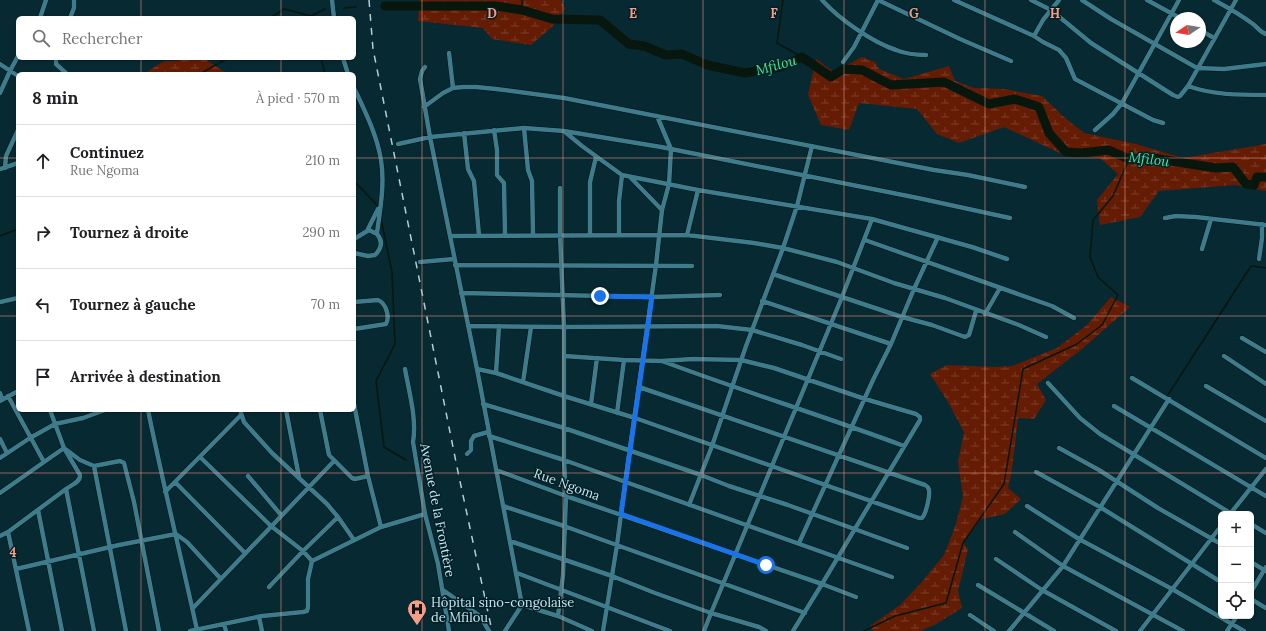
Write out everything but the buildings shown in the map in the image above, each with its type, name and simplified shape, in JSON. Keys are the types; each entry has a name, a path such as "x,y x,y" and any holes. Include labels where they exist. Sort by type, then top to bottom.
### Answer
{"street":[{"path":"41,16 46,0"},
{"path":"71,16 74,8 74,0"},
{"path":"332,0 334,16"},
{"path":"822,0 836,14 862,33 895,50 915,55 926,55"},
{"path":"843,62 862,33 878,0 1011,62"},
{"path":"954,0 1034,36 1059,50 1066,58 1075,79 1153,120 1163,123"},
{"path":"1031,0 1051,10 1091,43 1175,97 1180,96 1188,86 1236,0"},
{"path":"1034,36 1043,20 1059,0"},
{"path":"1082,0 1154,44 1197,68 1224,69 1266,64"},
{"path":"1147,0 1170,13"},
{"path":"1173,12 1179,0"},
{"path":"1214,0 1231,9 1266,34"},
{"path":"1095,130 1113,114 1122,103 1170,17"},
{"path":"1206,33 1214,38"},
{"path":"449,53 453,88"},
{"path":"0,94 16,60"},
{"path":"56,60 56,64 65,72"},
{"path":"343,60 347,72"},
{"path":"0,64 16,74"},
{"path":"425,67 420,77 424,107 477,369 522,605 505,631"},
{"path":"1188,86 1209,92 1266,95"},
{"path":"424,107 443,93 453,88 476,87 527,93 564,98 1025,187"},
{"path":"356,93 375,137 382,161 377,233 382,243 375,255 368,256 356,253"},
{"path":"603,631 617,545 648,326 662,210 669,184 671,149 657,116"},
{"path":"398,144 464,133 494,130 524,128 564,131 671,149 918,198 1010,218"},
{"path":"524,128 528,170 532,181 533,235"},
{"path":"494,130 497,175 504,183 505,235"},
{"path":"564,131 596,157 622,175 698,190 872,218 1007,259"},
{"path":"464,133 468,166 474,181 479,236"},
{"path":"2,168 16,134"},
{"path":"689,504 712,446 741,360 797,206 812,146"},
{"path":"590,235 590,182 596,157"},
{"path":"2,168 16,164"},
{"path":"619,235 619,201 622,175"},
{"path":"630,177 662,210"},
{"path":"558,616 562,590 566,496 564,460 564,327 560,236 560,188"},
{"path":"687,235 698,190"},
{"path":"356,238 367,231 380,206"},
{"path":"1165,218 1176,216 1264,224 1259,259"},
{"path":"704,631 710,613 842,297 865,240 872,218"},
{"path":"1202,249 1211,219"},
{"path":"367,231 377,233"},
{"path":"450,236 687,235 754,243 782,248 837,262 914,289 945,298 976,311 1019,325 1046,337"},
{"path":"798,543 891,344 938,237"},
{"path":"865,240 1052,306 1074,318"},
{"path":"420,262 454,259"},
{"path":"455,265 692,266"},
{"path":"773,274 965,337 969,335 976,311"},
{"path":"985,314 1000,288"},
{"path":"461,294 652,297 720,295"},
{"path":"0,302 16,298"},
{"path":"356,302 373,300 381,301 384,303 388,321 386,324 356,329"},
{"path":"762,302 891,344"},
{"path":"468,326 717,326 752,330 840,359"},
{"path":"496,373 499,326"},
{"path":"523,382 531,326"},
{"path":"1242,338 1266,352"},
{"path":"564,356 661,361 693,359 741,360 774,368 865,399 916,414 920,417 920,420 855,530 793,631"},
{"path":"1224,356 1266,384"},
{"path":"591,404 597,358"},
{"path":"617,412 624,360"},
{"path":"661,361 904,446"},
{"name":"Avenue de la Frontière","path":"405,369 414,422 415,433 413,442 425,514 443,590 449,631"},
{"path":"477,369 496,373 635,418 919,518 924,516 929,491 928,487 639,387"},
{"path":"1132,378 1266,458"},
{"path":"1048,383 1080,418 1100,434 1226,511"},
{"path":"1206,386 1266,421"},
{"path":"0,392 1,400 16,392"},
{"path":"8,396 16,411"},
{"path":"1009,631 1063,566 1169,399"},
{"path":"483,404 564,428 907,548"},
{"path":"1114,406 1266,496"},
{"path":"16,412 44,462"},
{"path":"0,536 8,532 79,481 80,474 64,448 51,412"},
{"path":"0,458 30,438 55,424 83,418 100,412"},
{"path":"148,412 165,492 176,534 197,630"},
{"path":"286,412 299,477"},
{"path":"320,412 328,454 352,478 368,476"},
{"path":"356,412 368,476 381,527"},
{"path":"165,492 241,413 244,422 258,438 309,486 338,517 354,540"},
{"path":"467,454 471,450 471,440 474,436 489,434 892,577"},
{"path":"0,439 7,454"},
{"path":"0,493 64,448"},
{"path":"64,448 80,460 94,466 120,461 124,463 159,631"},
{"path":"1059,448 1117,481 1158,508 1218,542"},
{"path":"200,457 272,526 303,551 312,562"},
{"path":"193,608 220,578 334,461"},
{"path":"94,466 126,631"},
{"path":"1233,511 1266,469"},
{"name":"Rue Ngoma","path":"496,470 566,496 822,584 856,598"},
{"path":"1036,472 1100,507 1218,580"},
{"path":"248,476 281,515"},
{"path":"175,482 245,553"},
{"path":"66,490 94,631"},
{"path":"503,506 564,526 805,613"},
{"path":"1027,506 1079,539 1172,589 1244,631"},
{"path":"38,510 62,631"},
{"path":"312,562 381,527 425,514"},
{"path":"269,587 338,517"},
{"path":"1254,526 1266,534"},
{"path":"1140,631 1218,530"},
{"path":"8,532 29,631"},
{"path":"1015,532 1063,566 1183,631"},
{"path":"16,569 176,534 187,542 220,578"},
{"path":"510,541 612,576 710,613 759,627 766,631"},
{"path":"996,559 1042,590 1116,631"},
{"path":"190,631 259,617 307,611 309,600 308,579 312,562"},
{"path":"1254,564 1265,569 1254,587"},
{"path":"516,573 670,631"},
{"path":"978,585 1054,631"},
{"path":"443,590 480,616 489,631"},
{"path":"1254,601 1266,608"},
{"path":"522,605 558,616 592,631"},
{"path":"970,615 994,631"},
{"path":"259,617 262,631"},
{"path":"1227,631 1235,619"},
{"path":"224,624 226,631"}],"green space":[{"path":"420,0 561,0 565,9 552,27 531,45 492,39 483,28 418,21"},
{"path":"862,57 875,62 879,69 904,79 949,66 955,81 974,88 1004,89 1042,96 1064,117 1084,133 1136,144 1183,158 1266,144 1266,191 1235,185 1159,191 1140,217 1100,225 1097,200 1118,174 1100,158 1062,154 1004,127 959,143 937,134 917,109 859,103 849,130 821,125 808,95 816,59 834,72"},
{"path":"206,60 225,72 147,72 162,62"},
{"path":"1111,297 1130,307 1082,349 1037,384 1046,400 1034,419 1018,418 1012,469 1008,488 1021,499 1005,514 981,519 963,543 968,549 958,591 962,608 936,624 920,631 873,631 870,626 900,605 921,583 944,555 955,527 963,497 958,462 964,432 948,402 930,374 947,365 996,367 1012,366 1057,348 1087,325"}],"waterway":[{"path":"522,0 522,10"},
{"path":"783,0 777,43 802,57"},
{"name":"Mfilou","path":"385,6 496,6 522,10 552,19 600,20 629,44 644,46 666,55 682,54 707,65 745,73 781,67 802,57 831,77 844,69 862,70 891,85 944,82 989,104 1015,99 1039,107 1049,133 1066,152 1082,153 1108,150 1129,159 1152,158 1216,168 1233,167 1246,184 1254,185 1257,177 1266,177"},
{"name":"Mfilou","path":"344,8 356,7"},
{"name":"Mfilou","path":"273,16 284,9 311,16"},
{"name":"Mfilou","path":"311,16 325,9"},
{"name":"Mfilou","path":"204,72 224,60"},
{"path":"322,60 324,72"},
{"path":"864,631 895,616 946,603 963,543 1004,484 1023,369 1077,344 1102,325 1118,295 1098,277 1090,257 1093,220 1113,196 1129,159"},
{"path":"356,183 379,207"},
{"path":"381,219 392,272 395,344 376,381 384,447 406,460"},
{"name":"Mfilou","path":"0,236 16,230"},
{"path":"1168,395 1251,266 1266,268"}],"railway":[{"path":"369,0 373,49 458,472 492,631"}],"place":[{"name":"Hôpital sino-congolaise de Mfilou","path":"417,626"}],"route":[{"path":"600,296 652,297 621,514 766,565"}]}
